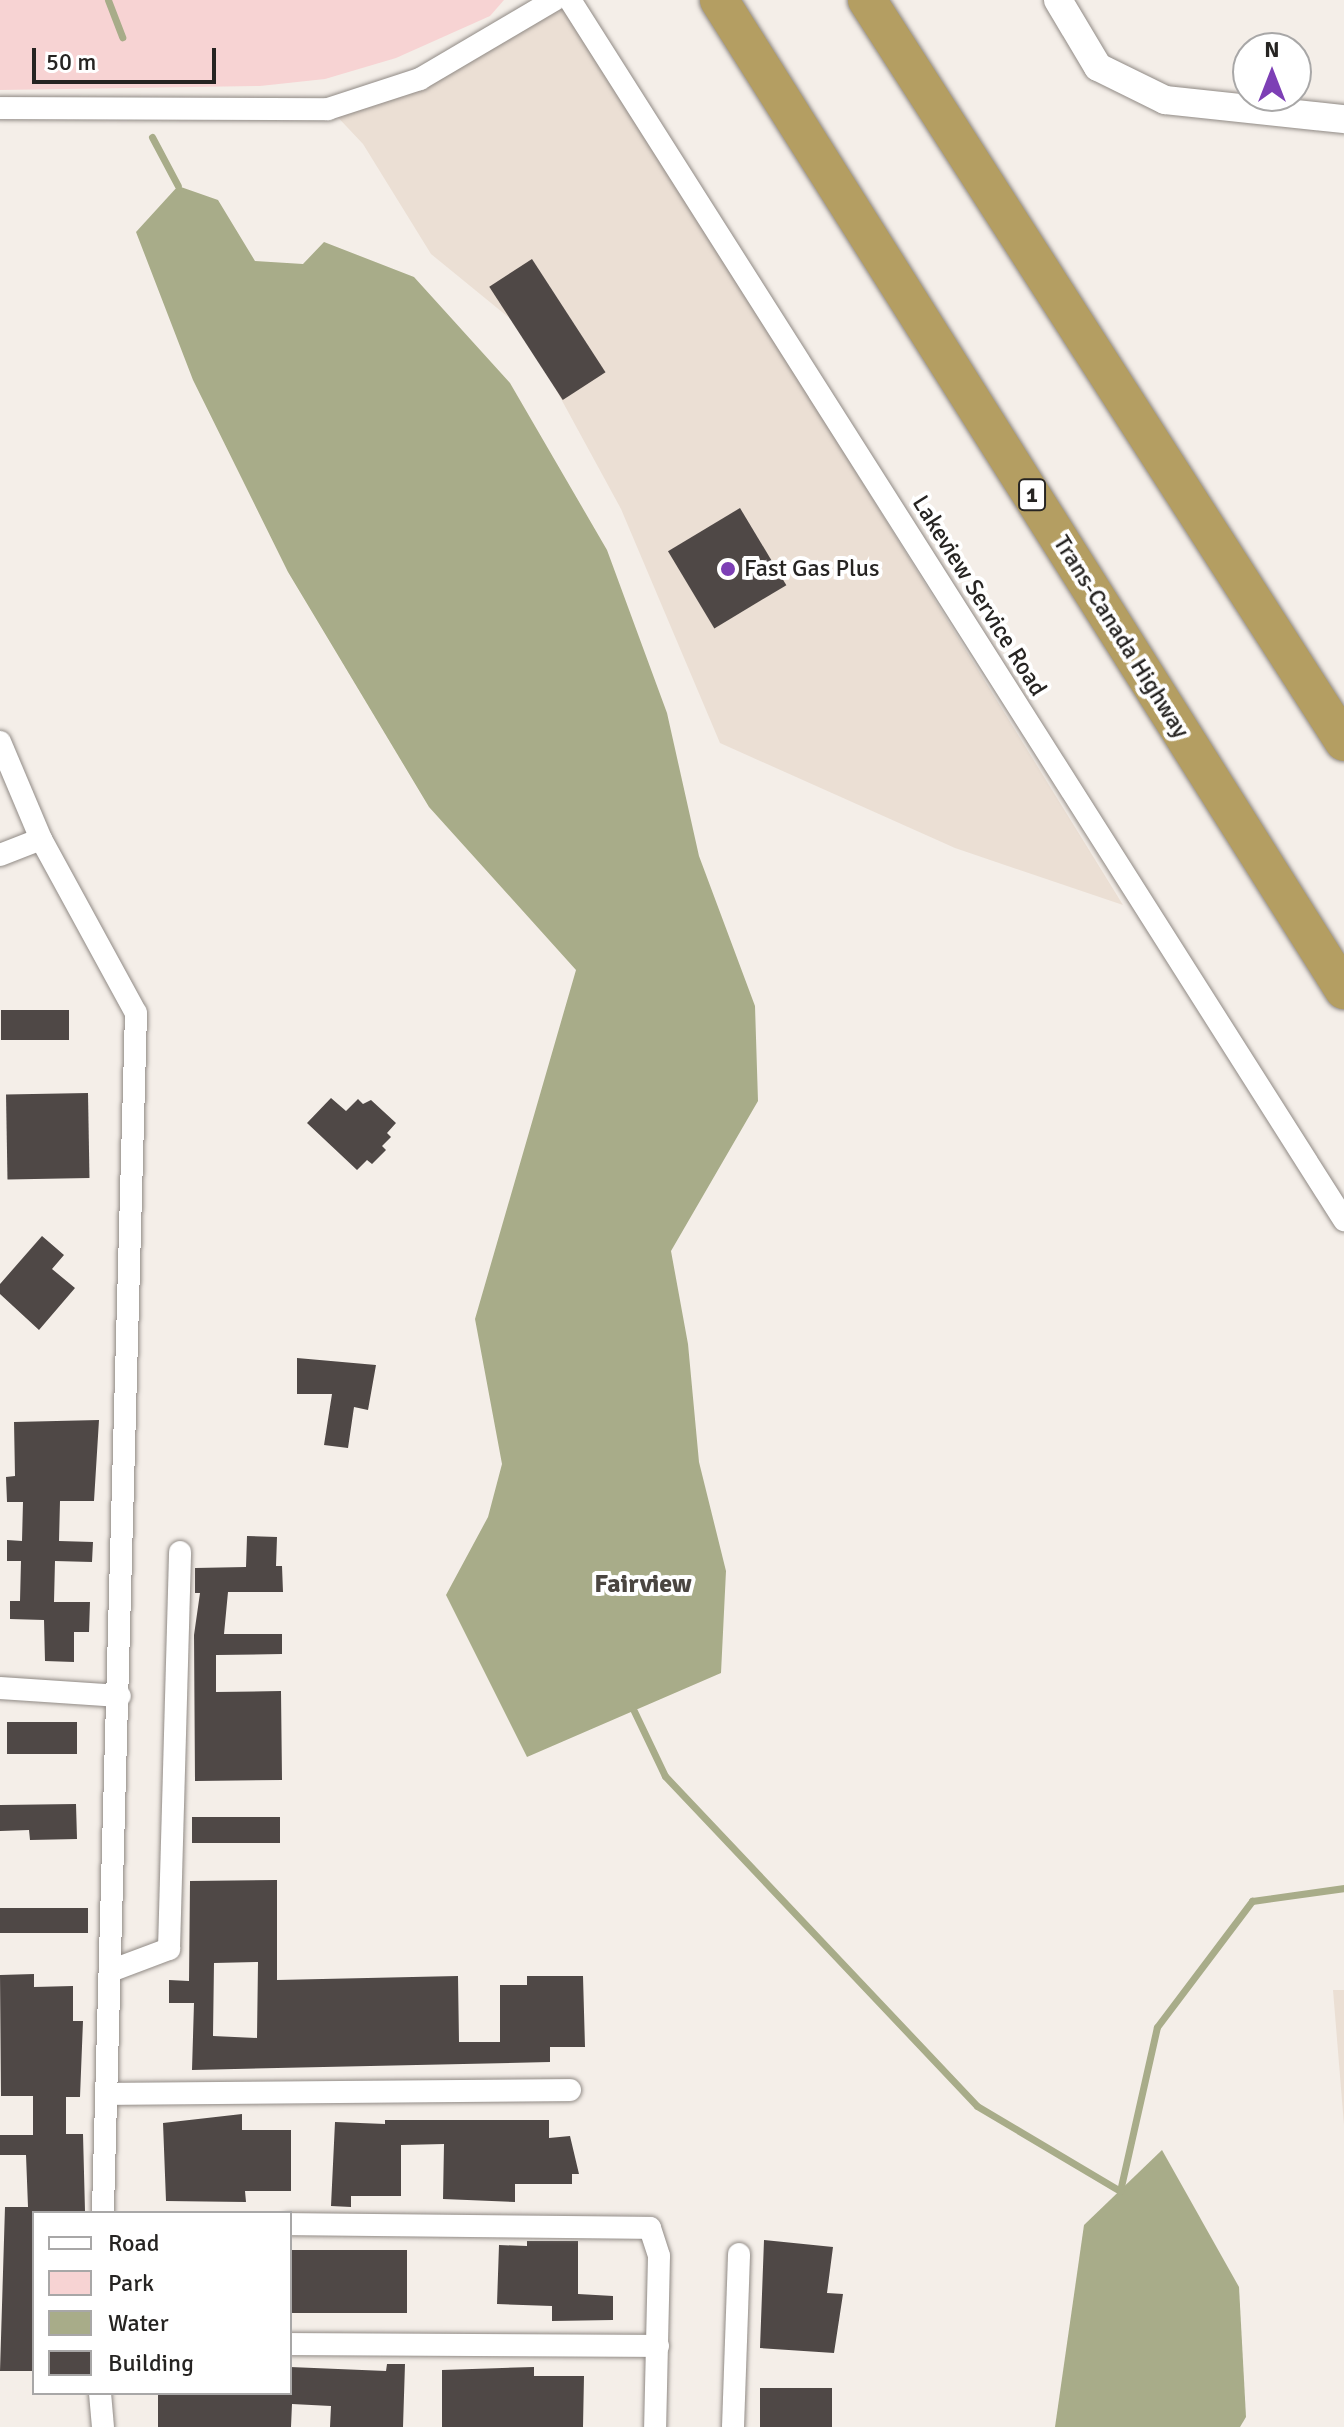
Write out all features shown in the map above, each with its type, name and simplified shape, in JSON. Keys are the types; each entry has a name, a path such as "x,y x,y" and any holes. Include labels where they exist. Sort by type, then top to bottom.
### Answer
{"highway":[{"name":"Trans-Canada Highway","path":"719,0 1344,990"},
{"path":"867,0 1344,742"}],"street":[{"path":"0,108 328,109 420,79 554,0"},
{"name":"Lakeview Service Road","path":"570,0 1344,1220"},
{"path":"1058,0 1098,67 1165,100 1344,119"},
{"path":"0,742 41,839 136,1013 113,1970 103,2211"},
{"path":"0,855 41,839"},
{"path":"113,1970 169,1949 180,1552"},
{"path":"0,1688 120,1696"},
{"path":"109,2094 570,2090"},
{"path":"292,2224 650,2228 659,2256 655,2427"},
{"path":"733,2427 739,2254"},
{"path":"292,2344 658,2346"},
{"path":"100,2395 103,2427"}],"shaded area":[{"path":"565,0 1123,905 955,848 720,743 621,509 523,329 431,254 363,144 331,110"},
{"path":"1333,1990 1344,1990 1344,2125"}],"green space":[{"path":"0,0 504,0 490,16 396,58 325,79 260,86 0,90"}],"water":[{"path":"178,186 218,200 255,261 303,264 324,242 414,277 510,383 607,550 667,713 699,856 755,1006 758,1101 671,1251 688,1344 699,1462 726,1571 721,1673 527,1757 446,1595 488,1517 502,1464 475,1319 576,970 429,807 288,572 193,380 136,232"},
{"path":"1162,2150 1239,2287 1246,2417 1240,2427 1055,2427 1084,2225"}],"building":[{"path":"532,259 606,372 563,400 489,287"},
{"name":"Fast Gas Plus","path":"740,508 786,585 714,628 668,551"},
{"path":"1,1010 69,1010 69,1040 1,1040"},
{"path":"88,1093 89,1178 7,1179 6,1094"},
{"path":"331,1098 346,1111 358,1099 363,1104 371,1100 396,1123 387,1133 391,1137 382,1146 386,1150 372,1164 367,1160 357,1170 307,1123"},
{"path":"42,1236 64,1255 52,1269 75,1288 39,1330 0,1294 0,1284"},
{"path":"297,1358 376,1365 368,1410 354,1407 348,1448 324,1445 332,1394 297,1394"},
{"path":"99,1420 94,1501 60,1501 59,1541 93,1542 92,1562 55,1561 54,1602 90,1602 89,1632 74,1632 74,1662 45,1661 44,1620 10,1619 10,1601 20,1601 21,1561 7,1561 7,1540 22,1541 23,1502 7,1502 6,1477 15,1476 14,1422"},
{"path":"247,1536 277,1537 276,1566 282,1566 283,1592 228,1592 224,1634 282,1634 282,1654 216,1655 216,1692 281,1691 282,1780 195,1781 194,1635 200,1593 195,1593 195,1568 246,1567"},
{"path":"7,1722 77,1722 77,1754 7,1754"},
{"path":"76,1804 77,1839 30,1840 29,1830 0,1831 0,1805"},
{"path":"192,1817 280,1817 280,1843 192,1843"},
{"path":"277,1880 277,1980 458,1976 459,2042 500,2042 500,1985 527,1985 527,1976 583,1976 585,2047 550,2047 550,2062 192,2070 194,2003 169,2003 169,1980 189,1981 190,1881","holes":["258,1962 257,2038 213,2036 214,1963"]},
{"path":"0,1908 88,1908 88,1933 0,1933"},
{"path":"34,1974 34,1987 73,1986 73,2021 83,2021 80,2097 66,2097 66,2134 83,2134 85,2211 32,2211 32,2371 0,2371 5,2207 28,2207 26,2155 0,2155 0,2135 33,2135 33,2096 1,2096 0,1975"},
{"path":"242,2114 242,2130 291,2130 291,2191 245,2191 246,2202 166,2201 163,2123"},
{"path":"385,2120 549,2120 549,2138 570,2136 579,2174 572,2174 572,2184 515,2184 515,2202 443,2199 444,2144 401,2145 401,2196 351,2196 351,2207 331,2206 335,2122 385,2124"},
{"path":"764,2240 833,2247 827,2293 843,2294 834,2353 760,2348"},
{"path":"527,2241 578,2241 578,2294 613,2296 613,2320 552,2321 552,2306 497,2304 499,2245 527,2246"},
{"path":"292,2250 407,2250 407,2313 292,2313"},
{"path":"387,2364 405,2364 403,2427 330,2427 331,2406 292,2404 291,2427 158,2427 158,2395 292,2395 292,2367 386,2371"},
{"path":"534,2367 534,2376 584,2376 583,2427 442,2427 442,2370"},
{"path":"760,2388 832,2388 832,2427 760,2427"}],"waterway":[{"path":"108,0 122,37"},
{"path":"152,137 178,186"},
{"path":"634,1711 665,1776 977,2106 1120,2191 1157,2027 1252,1901 1344,1888"}],"place":[{"name":"Fast Gas Plus","path":"728,569"}],"district":[{"name":"Fairview","path":"643,1585"}]}
